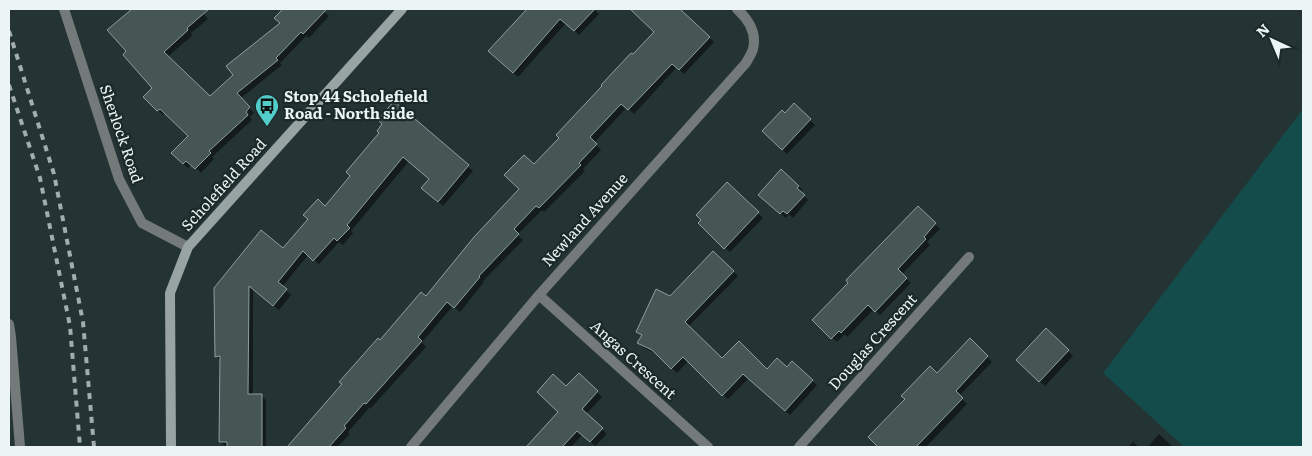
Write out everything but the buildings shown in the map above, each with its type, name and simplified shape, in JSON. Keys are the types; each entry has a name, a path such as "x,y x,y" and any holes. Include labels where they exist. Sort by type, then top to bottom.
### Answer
{"street":[{"name":"Sherlock Road","path":"64,9 119,179 142,223 188,247"},
{"name":"Scholefield Road","path":"188,247 402,9"},
{"name":"Newland Avenue","path":"411,447 539,295 746,63 753,49 753,36 748,19 737,9"},
{"path":"171,447 170,293 188,247"},
{"name":"Douglas Crescent","path":"799,447 969,257"},
{"name":"Angas Crescent","path":"539,295 708,447"},
{"path":"9,324 20,447"}],"shaded area":[{"path":"1303,109 1303,447 1184,447 1103,373"}],"railway":[{"path":"9,31 54,174 83,322 94,447"},
{"path":"9,85 40,178 70,326 80,447"}],"place":[{"name":"Stop 44 Scholefield Road - North side","path":"267,127"}]}
